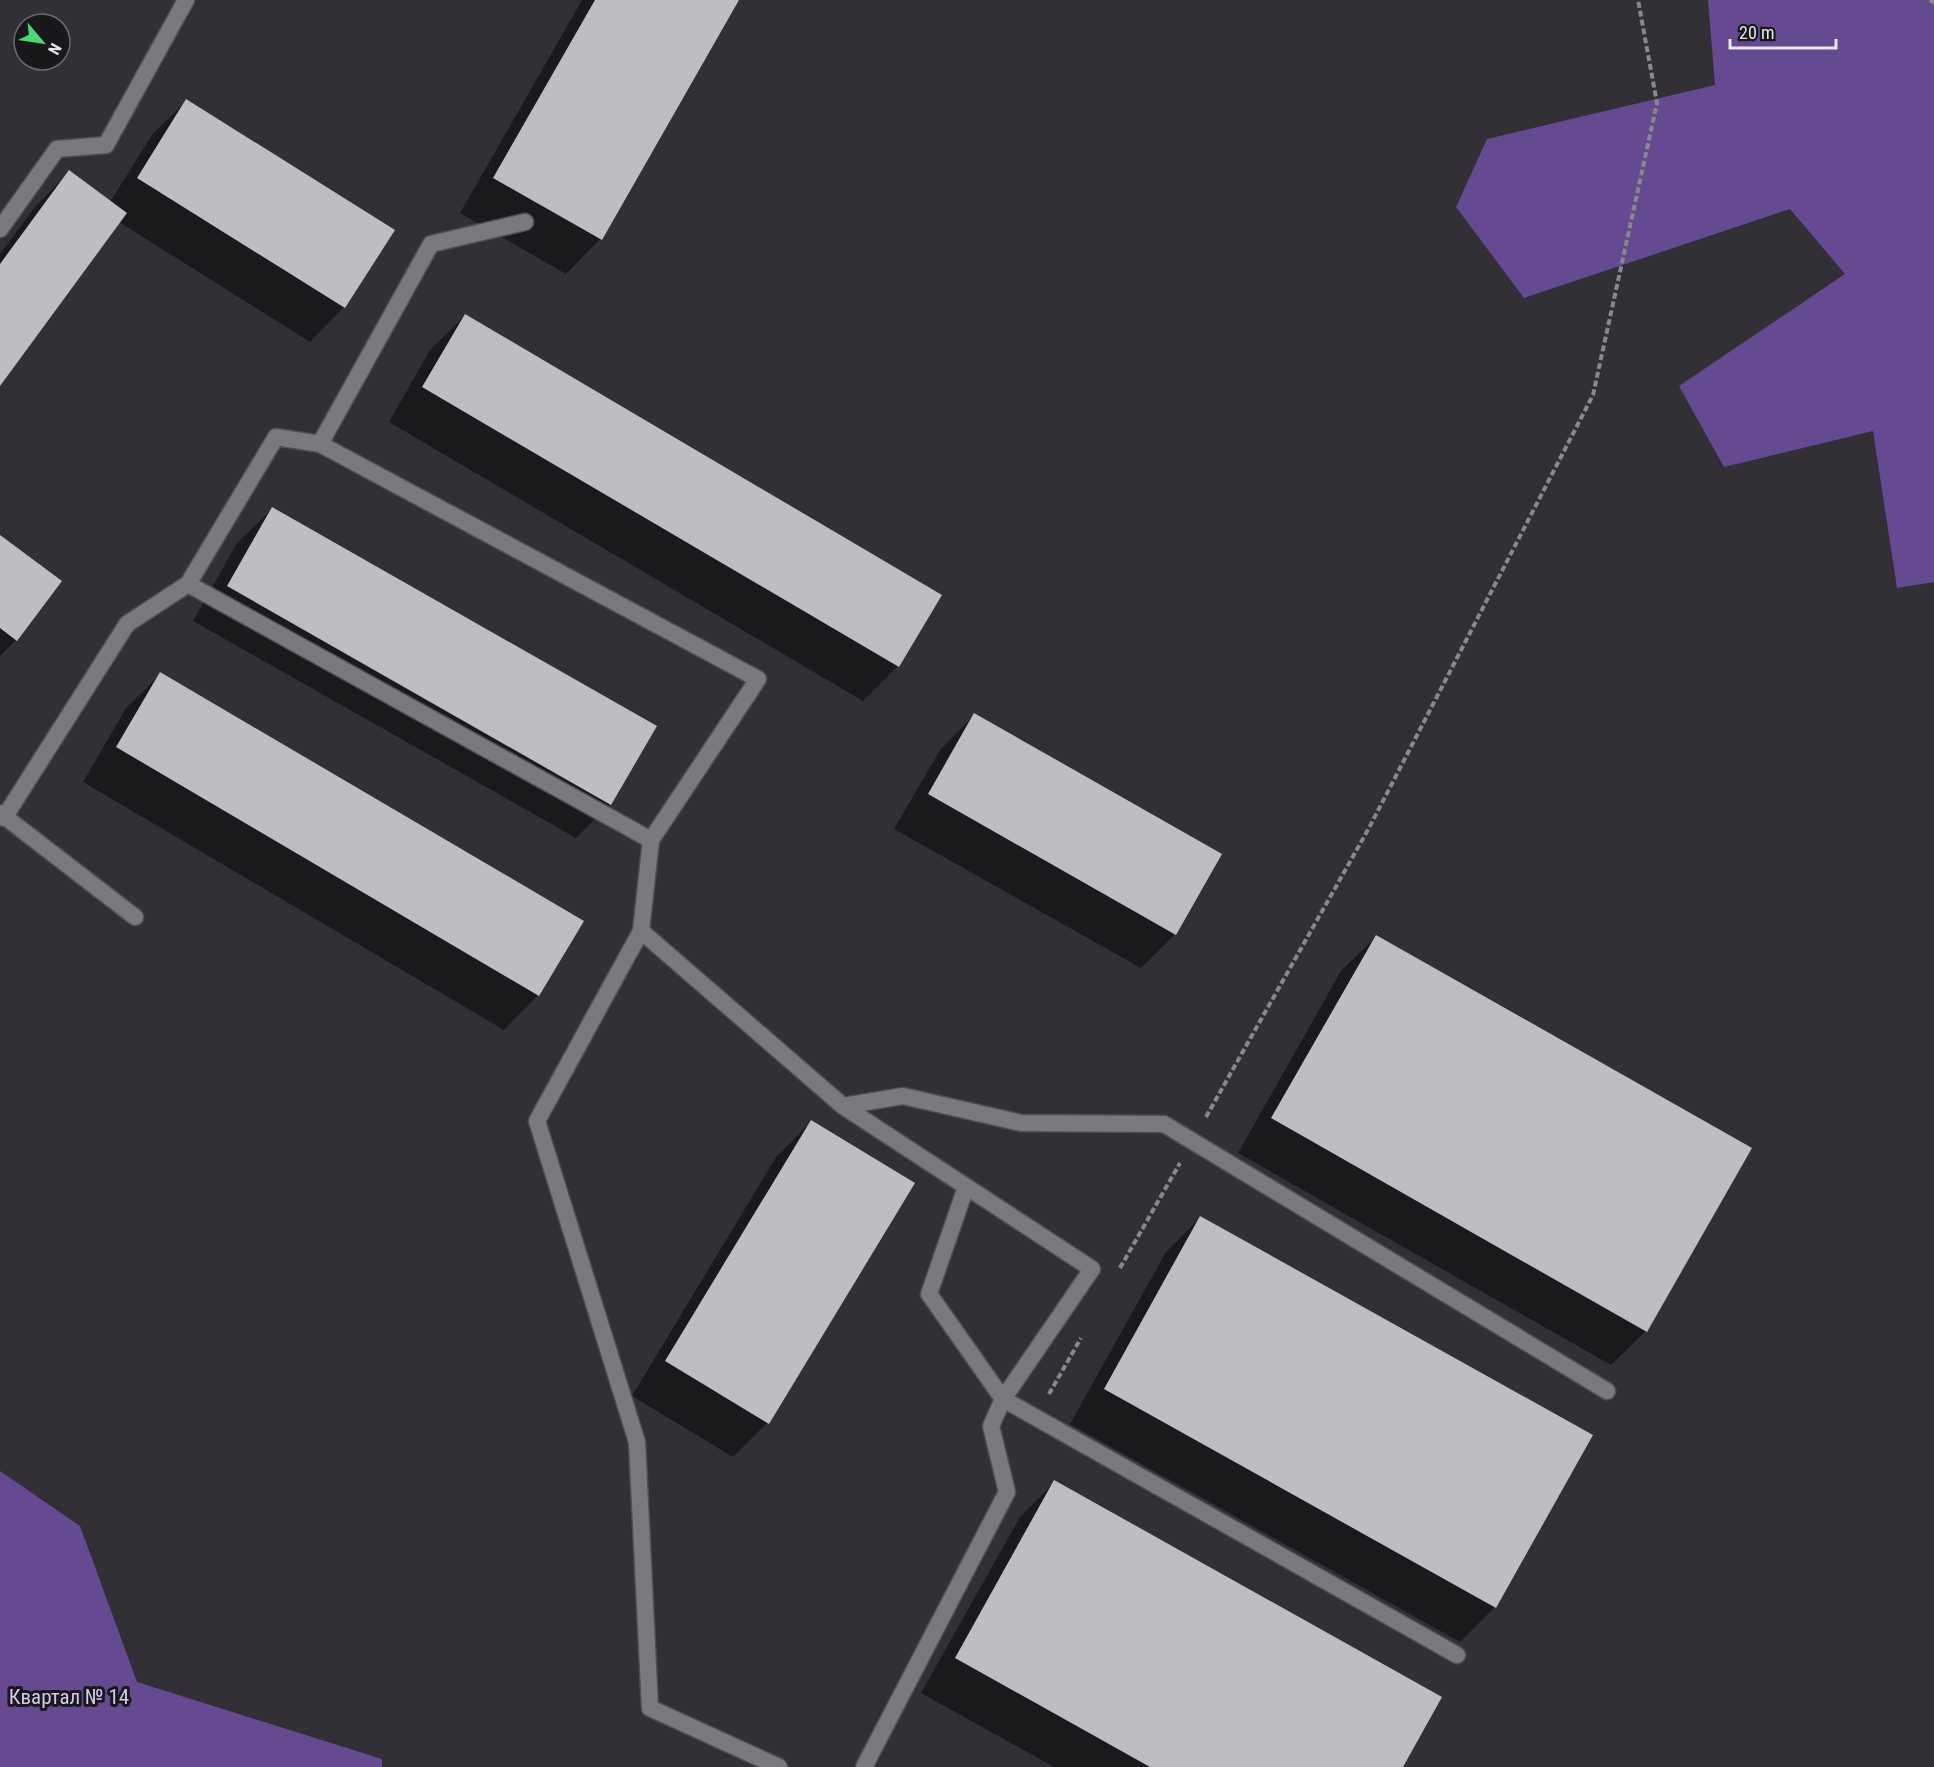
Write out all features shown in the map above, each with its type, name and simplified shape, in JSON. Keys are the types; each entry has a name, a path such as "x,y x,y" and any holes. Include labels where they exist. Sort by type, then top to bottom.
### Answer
{"lane":[{"path":"0,229 57,149 106,145 186,0"},
{"path":"321,444 431,244 525,222"},
{"path":"135,917 2,816 127,624 188,584 276,437 321,444 758,679 651,840 641,931 537,1121 637,1442 650,1708 779,1767"},
{"path":"188,584 651,840"},
{"path":"641,931 843,1106 1092,1269 1003,1399 991,1426 1006,1492 864,1767"},
{"path":"843,1106 903,1096 1022,1123 1164,1124 1608,1391"},
{"path":"966,1187 930,1294 1003,1399 1457,1655"}],"path":[{"path":"1116,1274 1369,828 1593,395 1657,103 1638,0"},
{"path":"1930,0 1934,3"},
{"path":"1035,1418 1082,1336"}],"green space":[{"path":"1708,0 1934,0 1934,582 1897,588 1873,431 1724,467 1679,386 1845,274 1790,209 1524,298 1456,207 1487,139 1715,85"},
{"name":"Квартал № 14","path":"0,1471 80,1526 137,1682 382,1759 382,1767 0,1767"}],"building":[{"path":"595,0 739,0 602,240 493,178"},
{"path":"186,99 395,230 345,308 137,178"},
{"path":"69,170 127,213 0,386 0,264"},
{"path":"465,314 942,595 899,667 422,387"},
{"path":"272,507 657,726 611,805 227,586"},
{"path":"0,535 62,581 17,641 0,628"},
{"path":"160,672 584,921 539,996 116,747"},
{"path":"974,713 1222,854 1176,935 928,794"},
{"path":"1376,935 1752,1148 1647,1332 1271,1118"},
{"path":"811,1120 915,1183 769,1424 665,1361"},
{"path":"1200,1216 1593,1435 1496,1608 1104,1389"},
{"path":"1054,1480 1442,1697 1403,1767 1150,1767 955,1658"}]}
